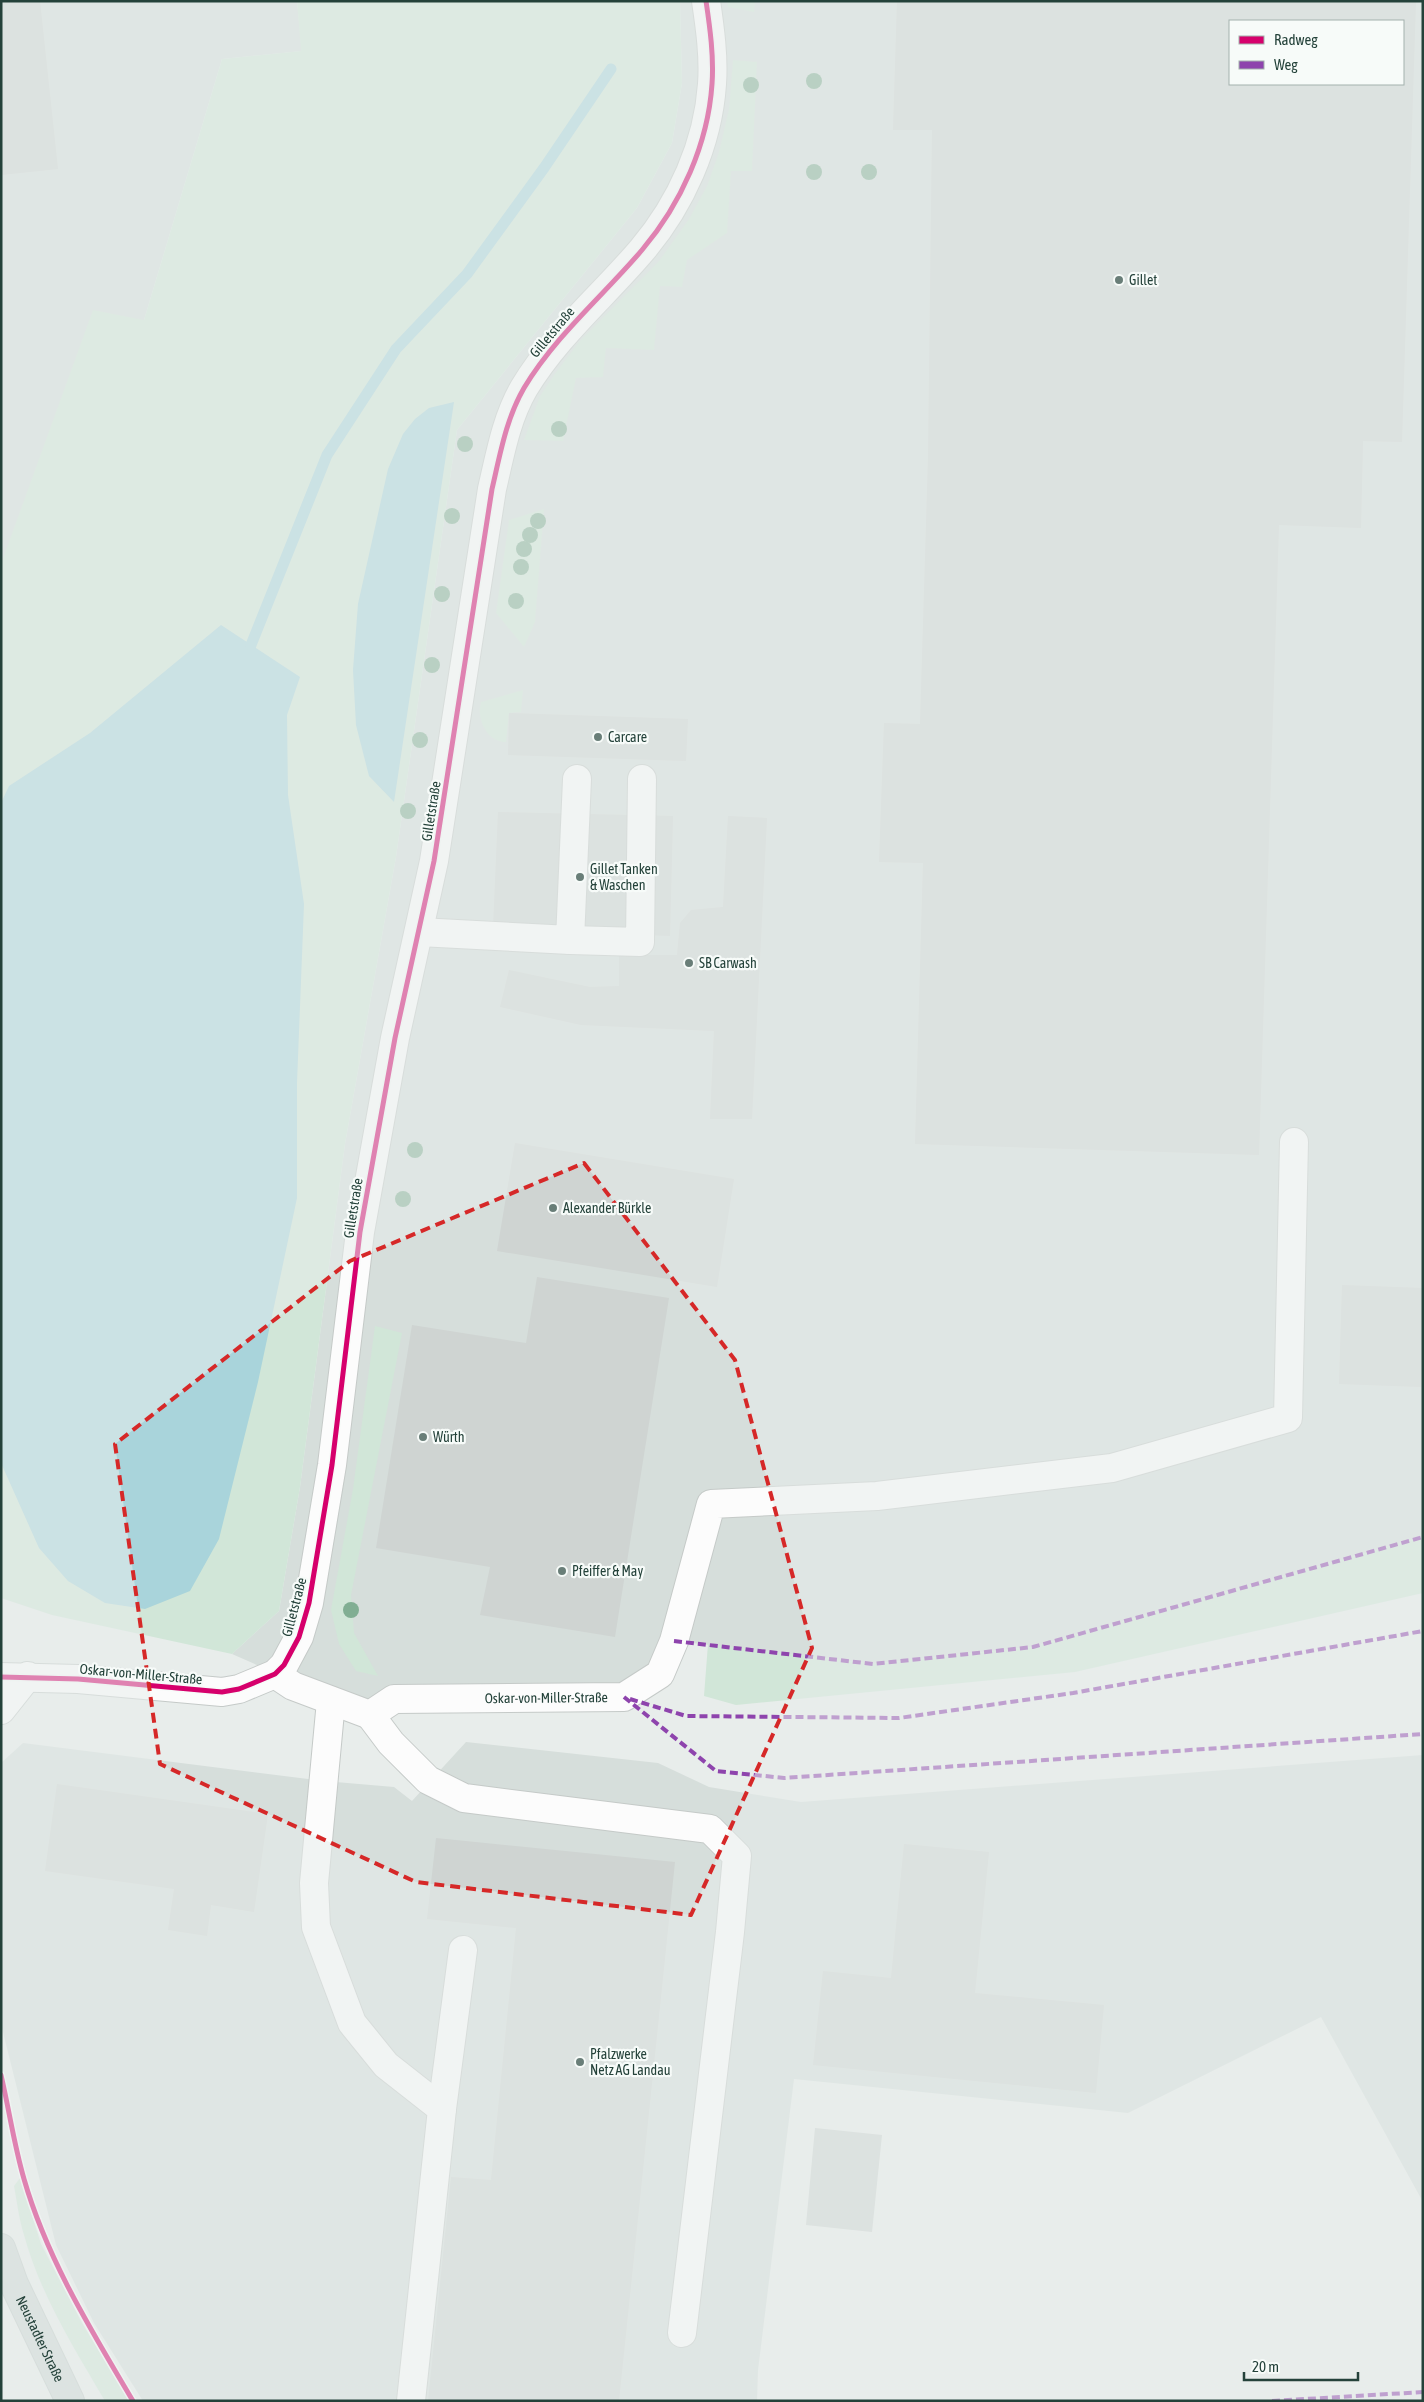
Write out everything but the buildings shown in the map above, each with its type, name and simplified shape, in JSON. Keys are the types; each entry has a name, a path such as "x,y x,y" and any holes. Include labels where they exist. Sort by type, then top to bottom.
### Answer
{"main road":[{"name":"Neustadter Straße","path":"1,2248 14,2284 70,2401"}],"street":[{"name":"Gilletstraße","path":"275,1674 284,1664 299,1637 317,1562 332,1466 360,1232 395,1038 434,861 492,489 504,437 523,390 538,366 559,339 643,250 671,212 691,172 702,135 712,84 711,38 706,1"},
{"path":"570,940 577,779"},
{"path":"419,932 640,942 642,779"},
{"name":"Oskar-von-Miller-Straße","path":"370,1715 394,1699 624,1697 660,1674 674,1641 711,1504 877,1496 1112,1468 1288,1418 1294,1142"},
{"path":"275,1674 293,1686 370,1715 391,1743 428,1780 464,1798 710,1829 736,1856 730,1932 682,2333"},
{"name":"Oskar-von-Miller-Straße","path":"1,1710 14,1677 222,1692 239,1689 275,1674"},
{"path":"331,1701 314,1882 316,1926 352,2023 386,2065 442,2109"},
{"path":"411,2401 442,2109 463,1950"}],"highlighted area":[{"path":"584,1163 735,1360 812,1648 691,1915 416,1882 160,1764 115,1444 350,1261"}],"shaded area":[{"path":"1,1 297,1 302,51 222,59 144,320 1,564"},
{"path":"680,1 1423,1 1423,1537 1033,1647 873,1664 675,1641 624,1697 370,1715 232,1654 279,1611 300,1487 345,1144 396,857 457,430 637,208 672,143 682,83"},
{"path":"466,1742 658,1763 709,1787 801,1802 1423,1755 1423,2202 1321,2017 1128,2113 794,2079 758,2370 757,2401 143,2401 94,2323 56,2245 1,2024 1,1763 23,1743 324,1781 394,1787 412,1801"}],"green space":[{"path":"297,1 680,1 682,83 672,143 637,208 457,430 396,857 345,1144 300,1487 279,1611 232,1654 52,1615 1,1598 1,564 93,310 144,320 222,59 301,51"},
{"path":"727,1 755,1 754,12 728,7"},
{"path":"733,60 757,62 752,171 731,171 727,233 687,260 682,287 660,286 654,350 606,348 603,377 576,378 563,441 524,440 540,396 554,375 579,342 659,261 689,219 707,186 719,152 729,109"},
{"path":"544,509 535,622 524,647 496,613 509,520"},
{"path":"523,690 521,712 509,713 506,742 493,738 488,734 482,722 480,715 481,702"},
{"path":"375,1326 402,1333 351,1595 354,1633 378,1676 356,1671 339,1644 331,1610 353,1489"},
{"path":"1423,1537 1423,1593 1075,1672 736,1705 704,1696 708,1644 873,1664 1033,1647"},
{"path":"20,2178 41,2244 82,2323 129,2401 105,2401 48,2299 31,2257 21,2223 14,2186"}],"water":[{"path":"454,402 394,802 369,776 356,725 353,670 358,604 388,469 403,434 415,419 429,408"},
{"path":"221,625 300,677 287,715 288,795 304,904 297,1083 297,1198 258,1382 219,1539 190,1591 145,1609 105,1603 68,1581 39,1548 1,1463 1,803 9,786 90,733"}],"waterway":[{"path":"251,645 327,455 396,349 467,274 544,168 611,69"}],"marked path":[{"path":"674,1641 873,1664 1033,1647 1423,1537"},
{"path":"630,1699 686,1716 899,1718 1073,1693 1423,1631"},
{"path":"624,1697 716,1771 784,1778 1423,1734"},
{"path":"1272,2401 1423,2392"}],"cycle path":[{"path":"1,1677 78,1679 222,1692 239,1689 275,1674 284,1665 299,1637 309,1603 332,1465 360,1232 395,1038 434,861 492,489 501,450 508,425 524,388 565,333 627,267 656,232 669,213 690,172 705,129 712,84 712,53 706,1"},
{"path":"1,2075 20,2166 45,2237 71,2293 133,2401"}],"place":[{"name":"Gillet","path":"1119,280"},
{"name":"Carcare","path":"598,737"},
{"name":"Gillet Tanken & Waschen","path":"580,877"},
{"name":"SB Carwash","path":"689,963"},
{"name":"Alexander Bürkle","path":"553,1208"},
{"name":"Würth","path":"423,1437"},
{"name":"Pfeiffer & May","path":"562,1571"},
{"name":"Pfalzwerke Netz AG Landau","path":"580,2062"}]}
